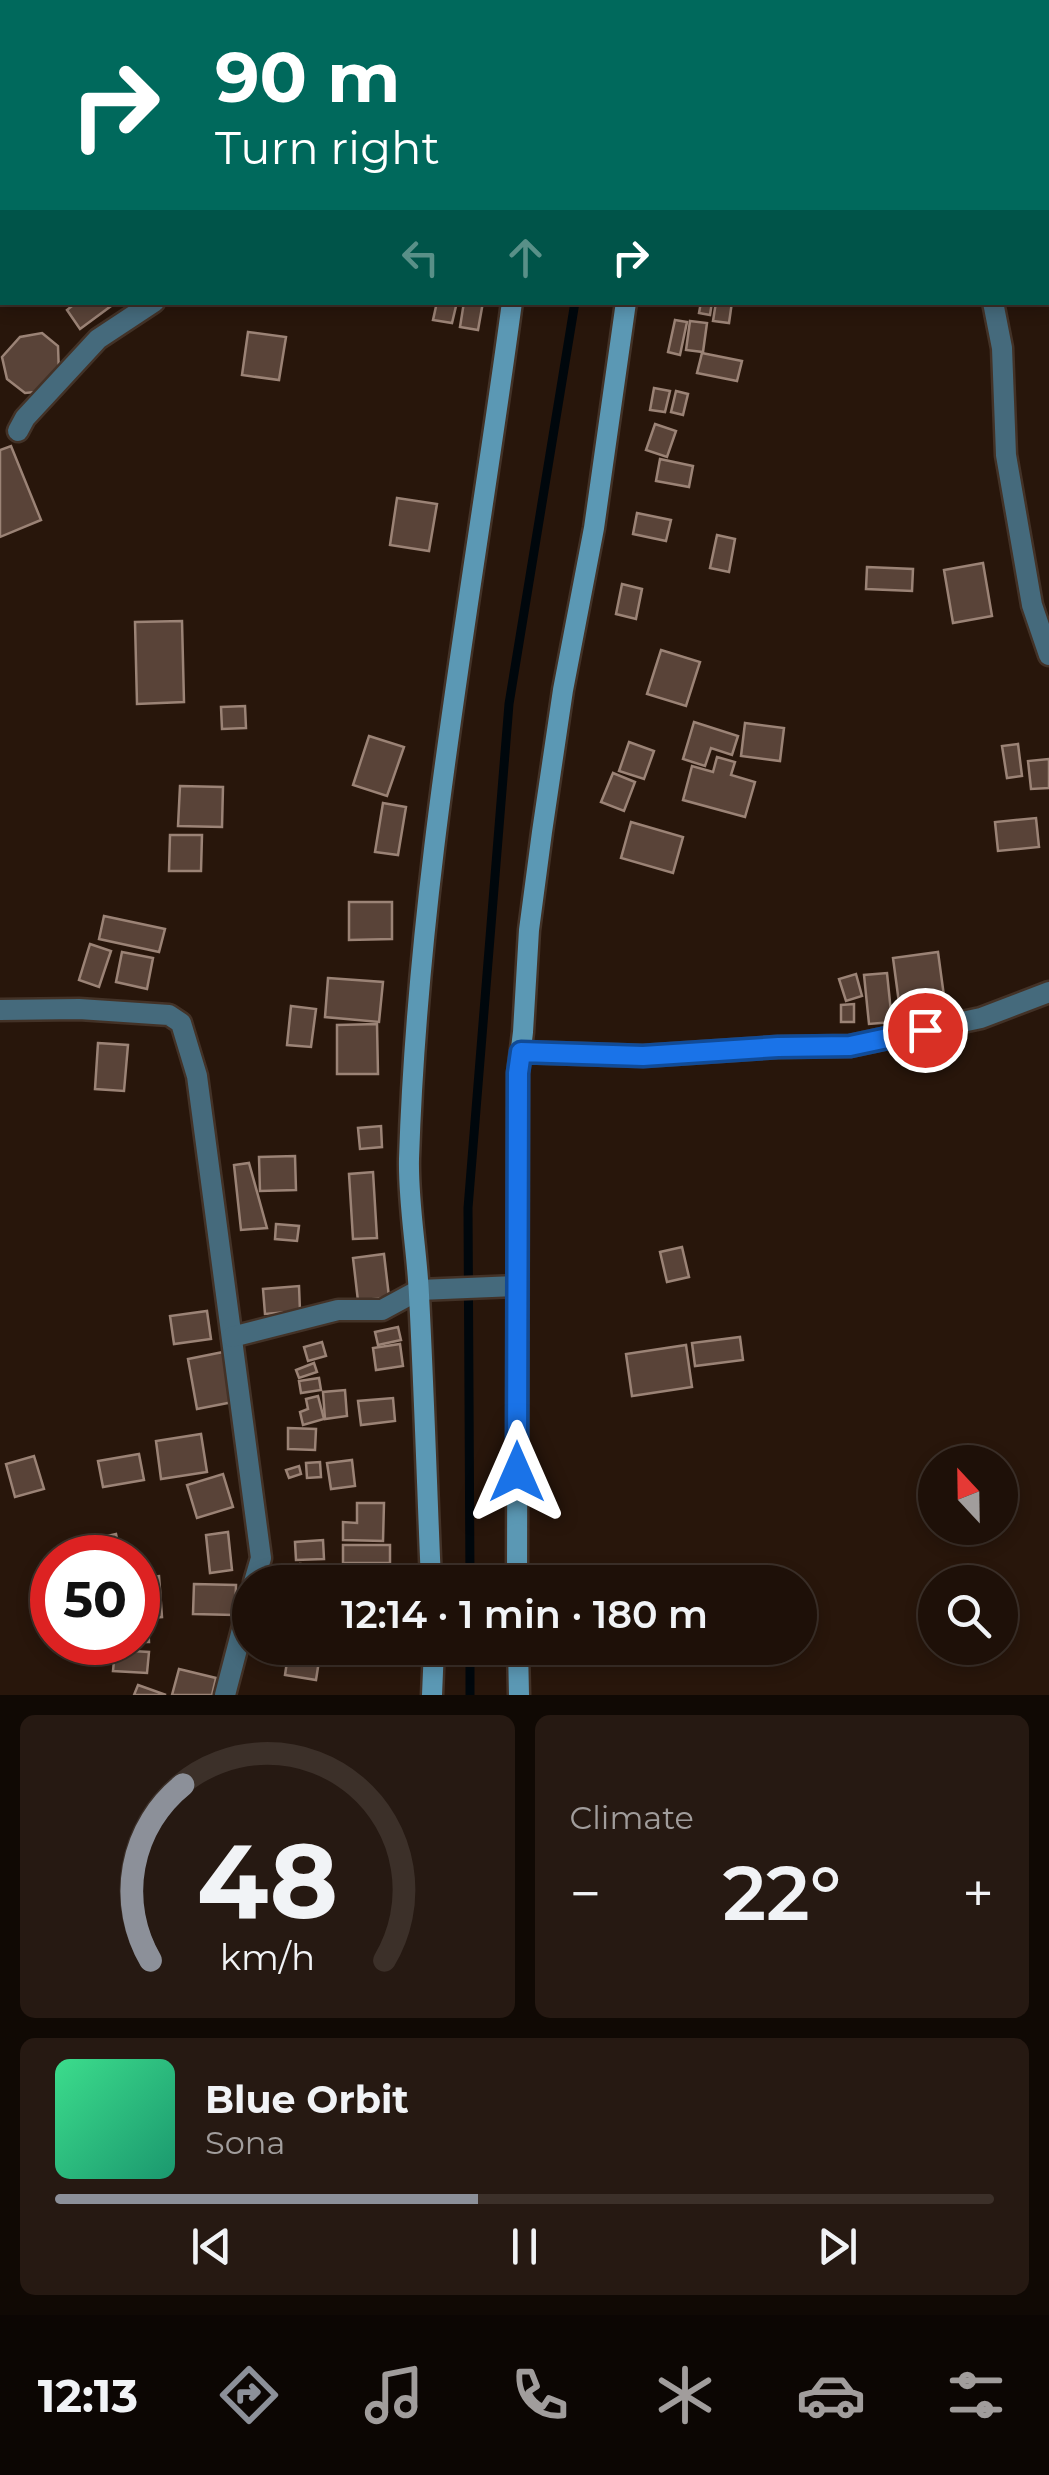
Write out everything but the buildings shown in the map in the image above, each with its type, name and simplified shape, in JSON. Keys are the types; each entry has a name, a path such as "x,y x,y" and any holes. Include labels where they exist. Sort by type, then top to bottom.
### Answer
{"main road":[{"path":"431,1565 419,1290 409,1164 420,972 441,782 512,305"},
{"path":"517,1565 518,1073 529,930 563,690 594,528 626,305"},
{"path":"432,1695 433,1665"},
{"path":"518,1665 519,1695"}],"street":[{"path":"18,431 24,418 98,339 149,305"},
{"path":"994,305 1002,348 1006,455 1032,604 1049,655"},
{"path":"521,1052 643,1056 850,1046 981,1018 1049,992"},
{"path":"0,1010 79,1009 169,1015 180,1023 197,1076 259,1565"},
{"path":"232,1337 338,1310 382,1310 419,1290 517,1286"},
{"path":"225,1695 233,1665"}],"waterway":[{"path":"470,1565 468,1208 509,704 575,305"},
{"path":"470,1665 470,1695"}],"route":[{"path":"517,1472 521,1052 643,1056 850,1046 925,1030"}]}
